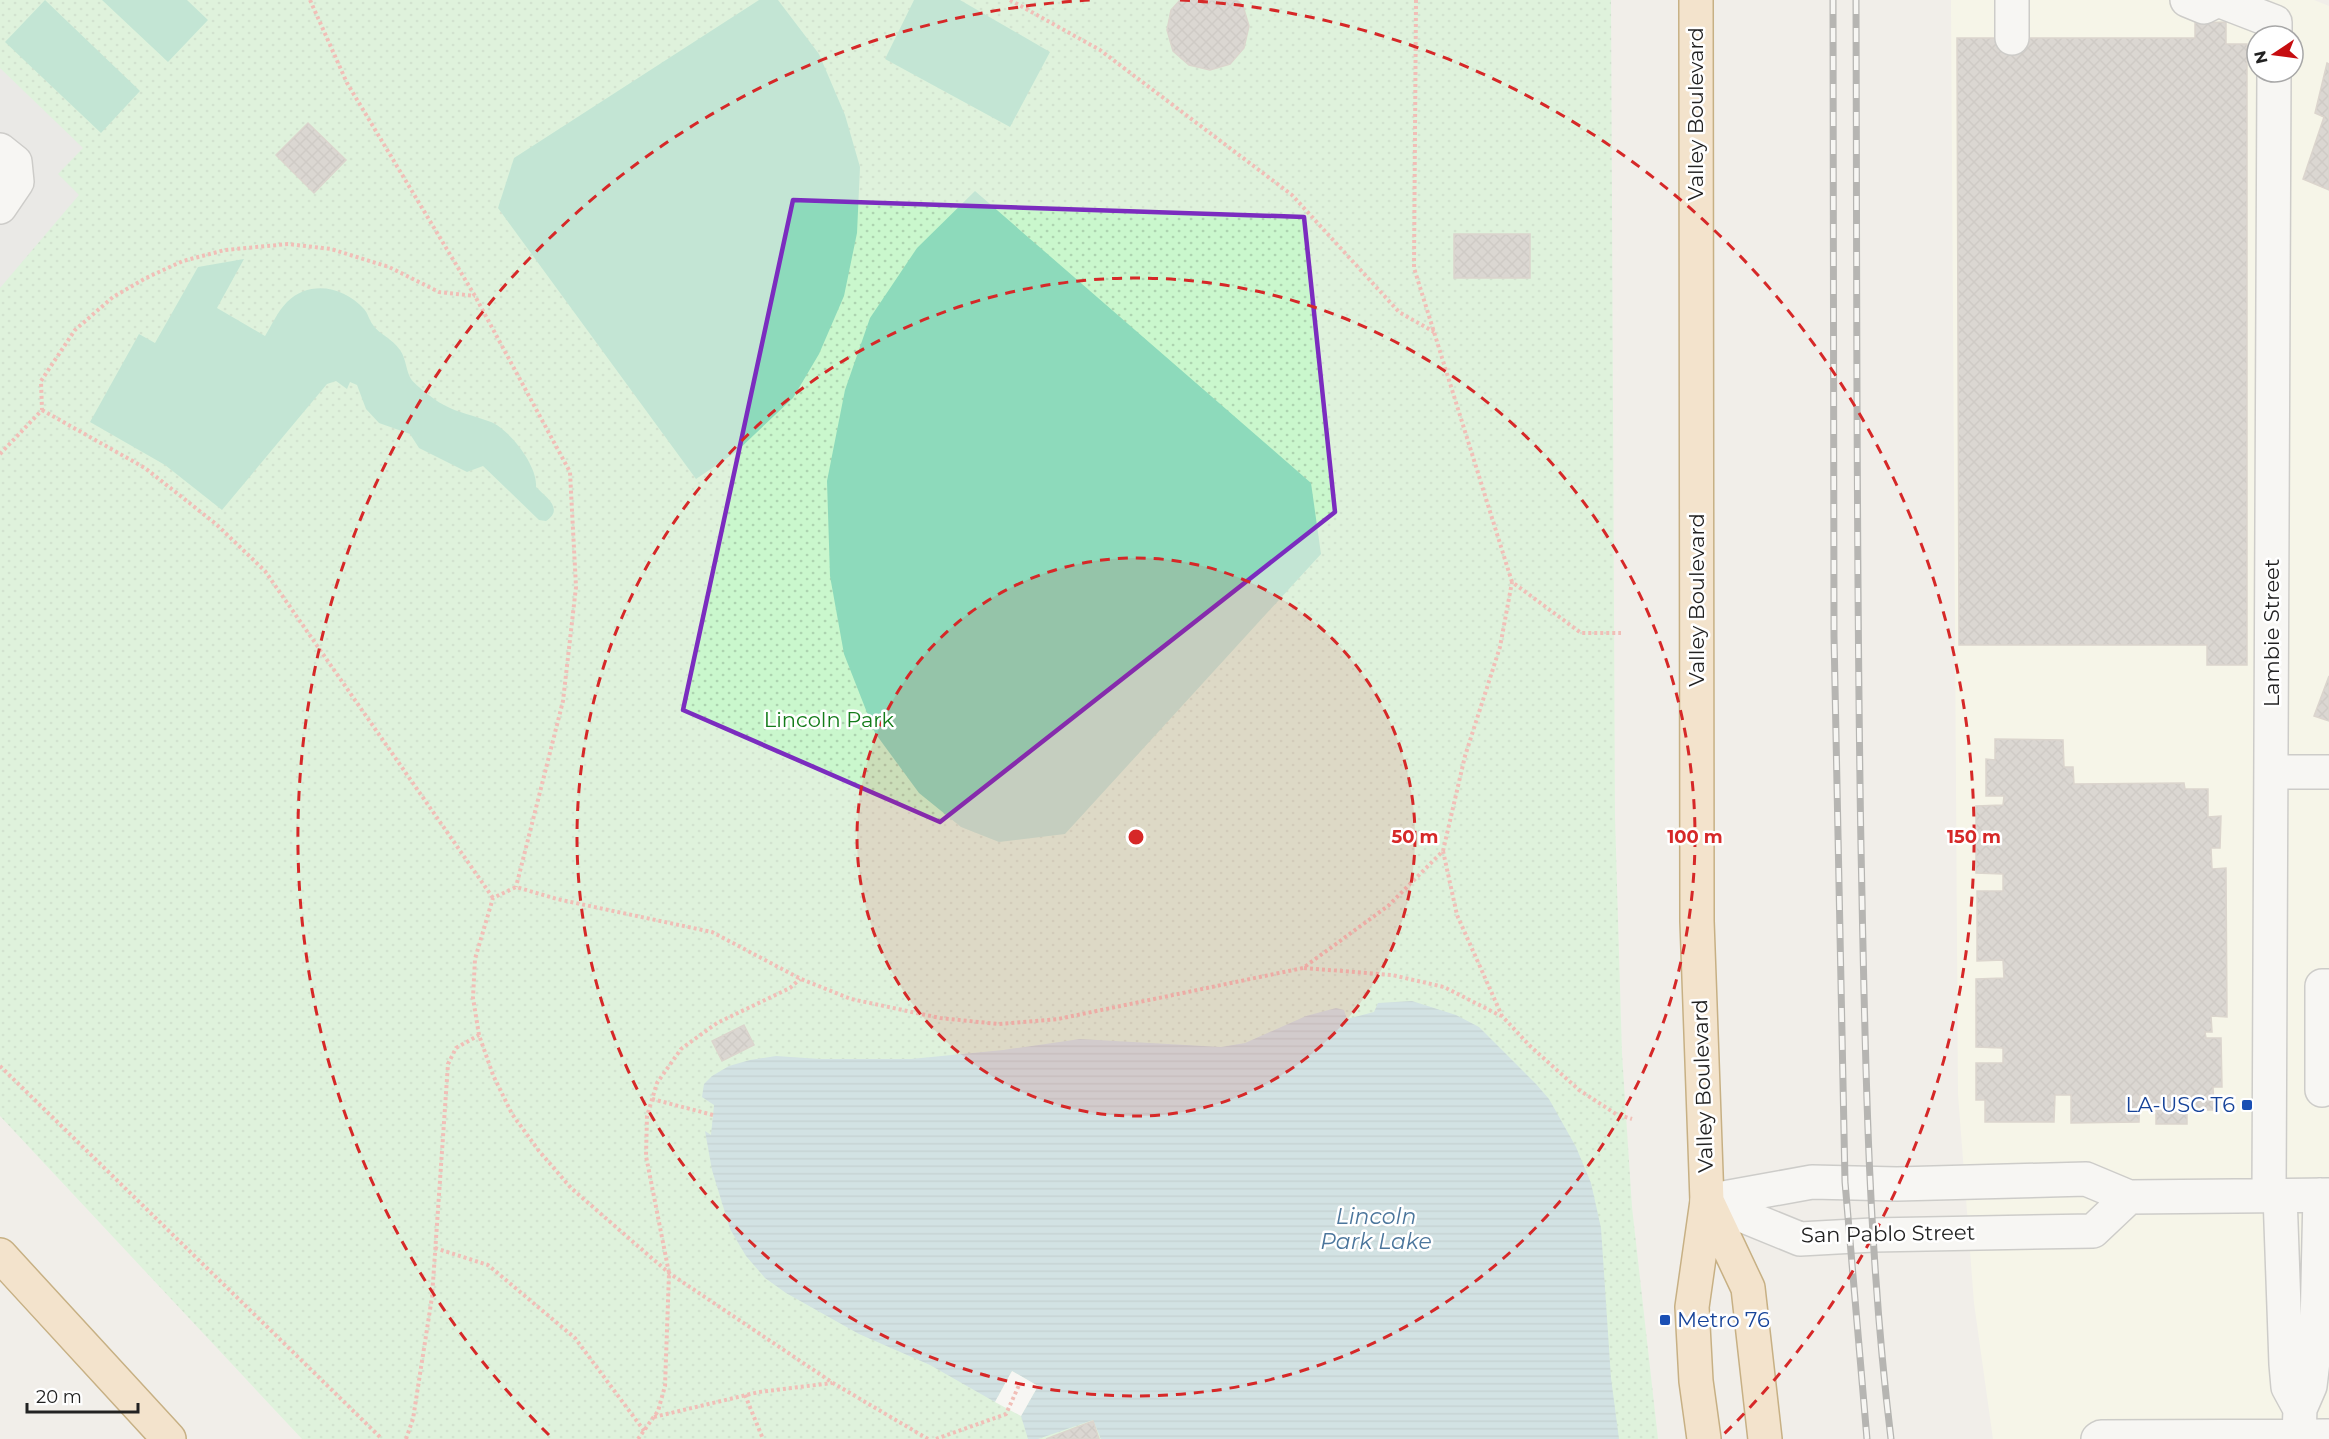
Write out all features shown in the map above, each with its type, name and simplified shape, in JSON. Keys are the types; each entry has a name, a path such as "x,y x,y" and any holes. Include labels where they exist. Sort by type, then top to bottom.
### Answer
{"main road":[{"name":"Valley Boulevard","path":"1696,0 1697,921 1707,1201 1692,1307 1696,1381 1704,1439"},
{"name":"Valley Boulevard","path":"1707,1201 1748,1288 1765,1439"},
{"path":"0,1255 169,1439"}],"street":[{"path":"2012,0 2012,38"},
{"path":"2187,0 2204,7 2218,0 2265,24"},
{"name":"Lambie Street","path":"2274,84 2270,1090 2274,1195 2288,1387 2309,1427"},
{"path":"0,150 15,162 17,182 0,207"},
{"path":"2272,772 2329,772"},
{"path":"2270,1090 2326,1090 2322,986 2329,986"},
{"path":"1707,1201 1812,1182 1897,1184 2086,1179 2129,1197 2324,1195 2309,1427 2101,1437 2098,1439"},
{"name":"San Pablo Street","path":"1707,1201 1800,1239 1874,1235 2093,1231 2129,1197"}],"path":[{"path":"310,0 347,83 475,296 570,472 576,588 563,701 516,887"},
{"path":"1010,0 1100,50 1292,195 1399,312 1435,332"},
{"path":"1416,0 1414,268 1512,582 1500,647 1465,756 1443,851 1457,915 1502,1016 1530,1046 1579,1090 1616,1114 1632,1119"},
{"path":"0,454 42,410 41,381 75,330 113,297 146,278 183,261 225,250 288,244 331,249 389,267 439,292 475,296"},
{"path":"42,410 145,468 216,524 265,571 493,898"},
{"path":"1512,582 1581,633 1621,633"},
{"path":"1303,968 1388,906 1443,851"},
{"path":"928,1439 833,1383 669,1273 571,1188 539,1151 507,1104 493,1075 479,1035 473,998 475,959 493,898 516,887 557,899 712,932 801,979 851,999 940,1018 998,1024 1058,1019 1303,968 1392,975 1444,987 1502,1016"},
{"path":"638,1439 658,1411 665,1386 669,1273 646,1156 647,1116 657,1083 681,1049 717,1023 790,988 801,979"},
{"path":"406,1439 415,1408 432,1297 448,1064 456,1048 479,1035"},
{"path":"0,1066 382,1439"},
{"path":"652,1099 713,1115"},
{"path":"435,1248 488,1265 575,1338 645,1432"},
{"path":"654,1418 745,1395 833,1383"},
{"path":"936,1439 1006,1414 1020,1383"},
{"path":"745,1395 763,1439"}],"highlighted area":[{"path":"793,200 1304,217 1335,512 940,822 683,710"}],"shaded area":[{"path":"1951,0 2314,0 2329,6 2329,1439 1993,1439 1974,1303 1958,1094"},
{"path":"0,68 83,148 58,174 79,195 0,288"}],"green space":[{"name":"Lincoln Park","path":"0,0 1611,0 1615,818 1622,1054 1632,1207 1658,1439 302,1439 0,1116"},
{"path":"45,0 140,91 101,133 5,42"},
{"path":"102,0 187,0 208,20 168,62"},
{"path":"759,0 778,0 819,54 845,115 860,167 857,233 844,296 819,354 793,398 736,452 696,479 498,208 514,158"},
{"path":"914,0 960,0 1050,52 1010,127 885,59"},
{"path":"975,191 1311,483 1321,554 1065,834 999,842 961,827 919,793 875,733 844,654 830,576 827,481 845,390 870,318 917,248"},
{"path":"244,259 217,308 265,336 287,302 306,290 327,289 347,295 367,312 376,328 397,346 404,357 409,376 417,385 436,401 449,408 498,426 514,441 528,459 536,487 549,499 554,508 551,517 546,521 539,520 483,466 467,472 419,448 410,434 379,423 366,409 357,385 350,382 347,389 336,381 327,384 222,510 165,465 90,422 139,334 155,343 198,267"}],"water":[{"name":"Lincoln Park Lake","path":"1412,1001 1456,1015 1479,1027 1549,1099 1576,1147 1591,1183 1601,1228 1611,1378 1619,1439 1101,1439 1093,1420 1038,1439 1028,1439 1021,1416 1038,1386 1012,1371 995,1402 930,1365 859,1334 786,1293 765,1278 746,1256 730,1229 712,1170 705,1131 711,1135 714,1105 702,1097 704,1084 712,1076 729,1066 750,1060 776,1056 820,1059 911,1059 1003,1050 1080,1039 1221,1047 1245,1043 1306,1016 1336,1008 1344,1010 1347,1019 1374,1012 1378,1003"}],"pier":[{"path":"1012,1371 1038,1386 1021,1416 995,1402"}],"building":[{"path":"1180,0 1237,0 1243,6 1249,26 1244,48 1230,64 1210,70 1189,65 1173,51 1167,30 1171,10"},
{"path":"2226,22 2226,44 2245,44 2245,84 2247,84 2247,665 2207,665 2207,645 1959,645 1957,38 2195,38 2195,23"},
{"path":"2327,63 2329,64 2329,190 2303,179 2324,117 2315,113"},
{"path":"308,123 346,160 314,193 276,155"},
{"path":"1454,234 1530,234 1530,278 1454,278"},
{"path":"2329,676 2329,721 2314,716"},
{"path":"1995,739 2063,740 2064,767 2073,767 2074,784 2184,783 2185,789 2208,789 2208,817 2221,816 2220,848 2211,848 2212,869 2226,868 2227,1017 2211,1016 2212,1032 2205,1032 2206,1038 2221,1038 2222,1087 2213,1087 2214,1110 2187,1110 2187,1124 2156,1124 2156,1109 2148,1108 2149,1096 2140,1095 2139,1122 2071,1123 2071,1095 2055,1095 2054,1122 1985,1122 1985,1100 1976,1100 1976,1063 2003,1063 2003,1048 1976,1047 1976,979 2004,978 2003,960 1977,961 1977,891 2003,891 2003,874 1976,873 1976,806 2003,805 2004,796 1986,796 1986,759 1995,760"},
{"path":"744,1025 754,1045 722,1061 712,1041"},
{"path":"1093,1421 1099,1439 1046,1439"}],"railway":[{"path":"1833,0 1834,636 1845,1182 1867,1439"},
{"path":"1856,0 1858,635 1864,995 1872,1217 1891,1439"}],"place":[{"name":"LA-USC T6","path":"2247,1105"},
{"name":"Metro 76","path":"1665,1320"}]}
